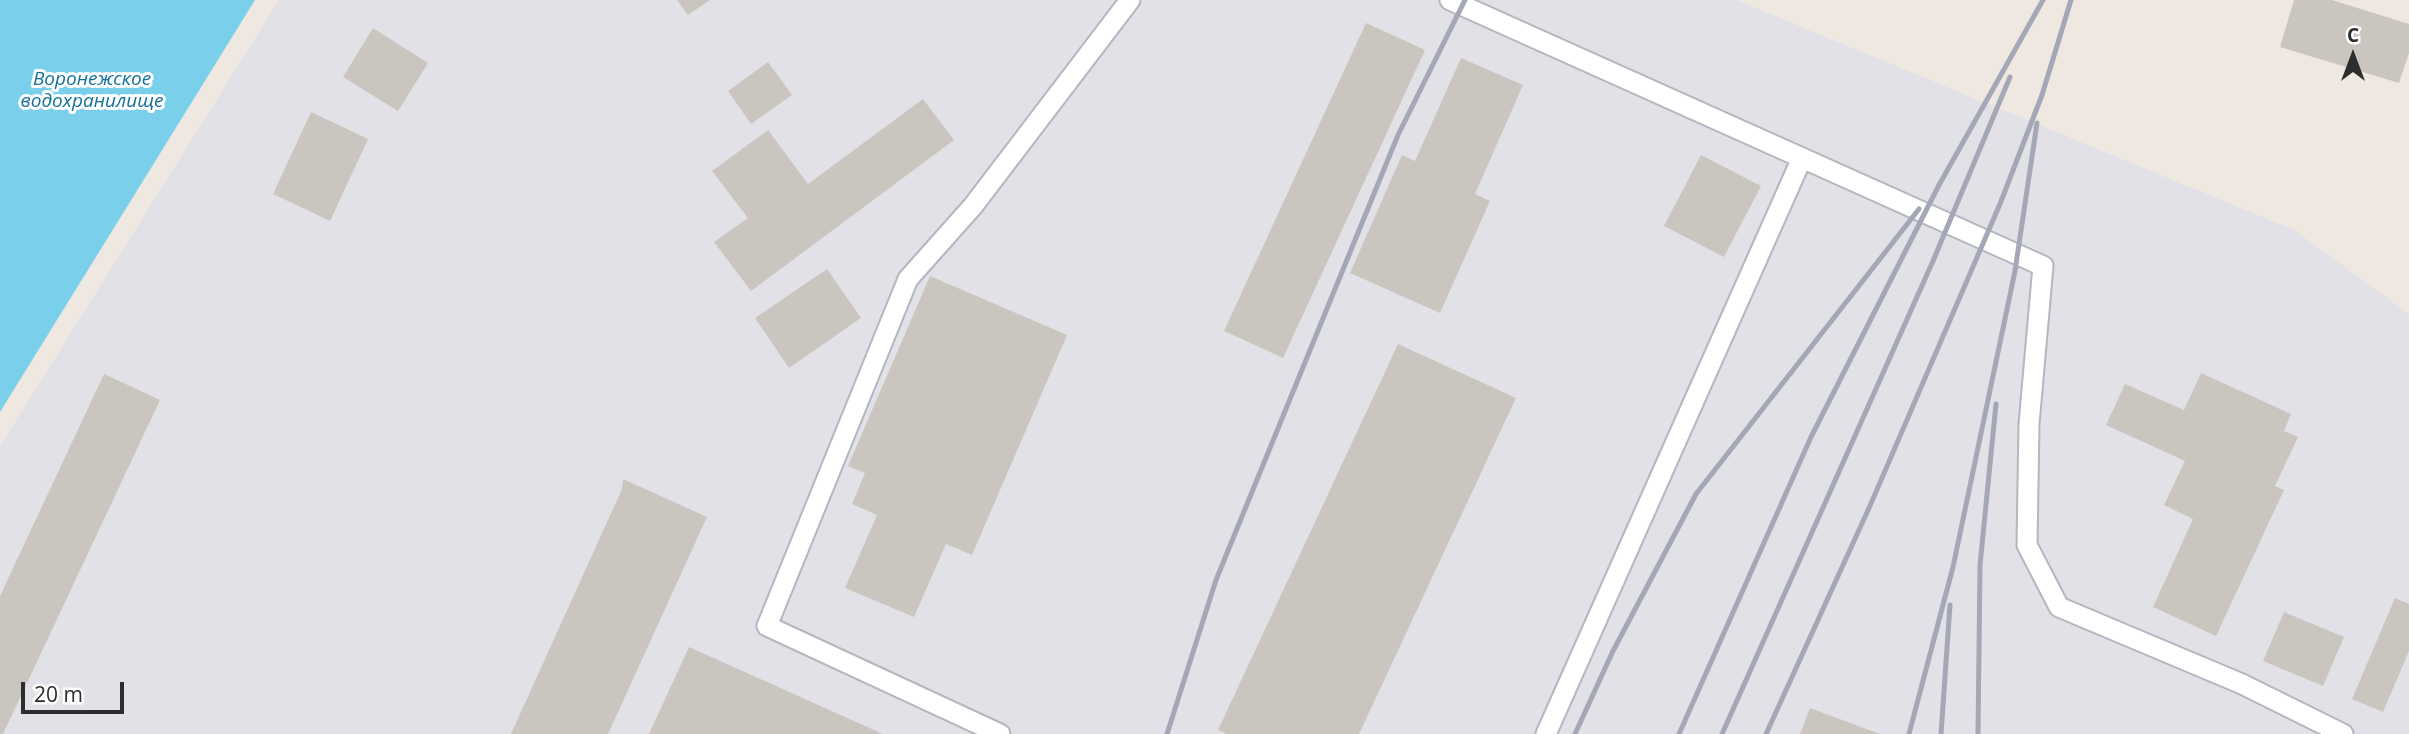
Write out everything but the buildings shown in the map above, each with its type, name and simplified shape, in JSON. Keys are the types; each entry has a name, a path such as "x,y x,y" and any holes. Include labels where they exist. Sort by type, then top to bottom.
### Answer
{"lane":[{"path":"1000,734 767,626 908,279 973,206 1130,0"},
{"path":"1450,0 2043,266 2029,424 2026,545 2059,607 2242,684 2343,734"},
{"path":"1546,734 1802,158"}],"shaded area":[{"path":"279,0 1736,0 2294,230 2409,314 2409,734 0,734 0,446"}],"water":[{"name":"Воронежское водохранилище","path":"0,0 255,0 0,412"}],"railway":[{"path":"1167,734 1216,580 1398,135 1465,0"},
{"path":"1679,734 1811,437 1939,185 2043,0"},
{"path":"1766,734 1869,508 2000,204 2042,95 2071,0"},
{"path":"1722,734 1933,261 2010,77"},
{"path":"1909,734 1953,567 2015,271 2037,123"},
{"path":"1575,734 1613,651 1696,494 1919,209"},
{"path":"1978,734 1980,565 1996,404"},
{"path":"1941,734 1950,605"}]}
